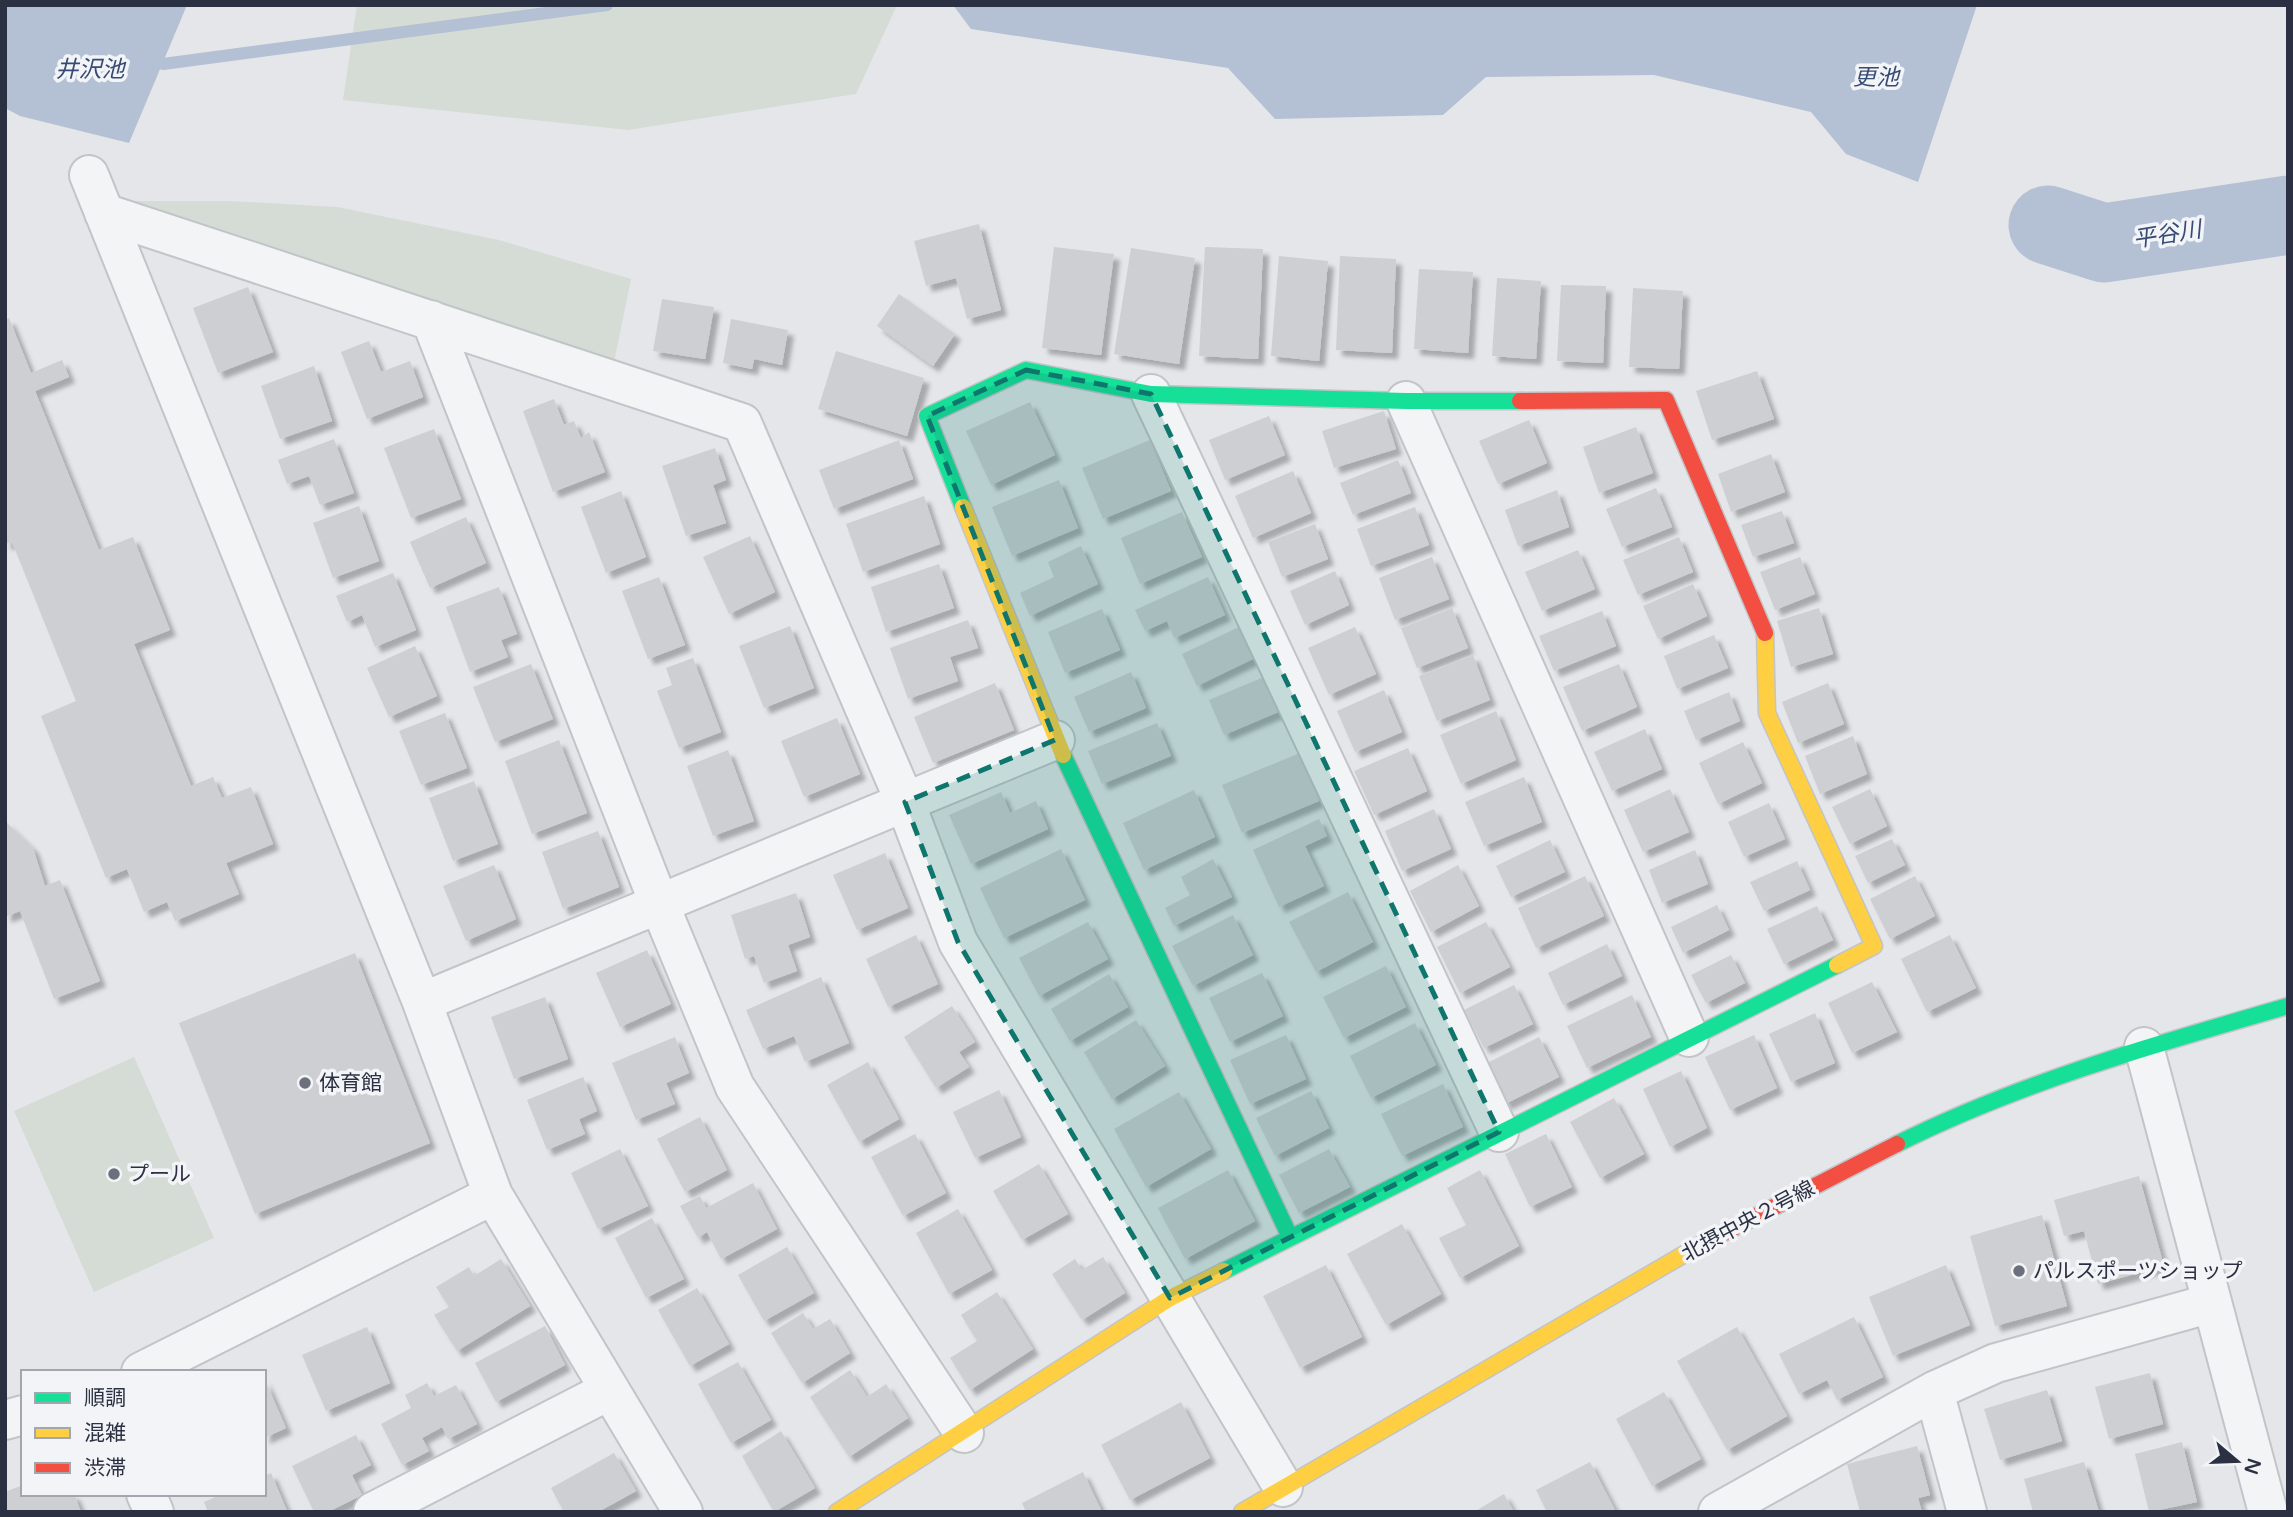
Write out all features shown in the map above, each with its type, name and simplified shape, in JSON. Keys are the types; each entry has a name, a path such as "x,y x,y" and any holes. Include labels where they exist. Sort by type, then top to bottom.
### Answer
{"street":[{"path":"89,176 422,1002 493,1195 608,1391 683,1512"},
{"path":"104,213 742,423 905,802 958,942 1283,1488"},
{"path":"430,320 660,906 735,1087 964,1433"},
{"path":"837,1512 964,1433 1170,1298 1874,946 1767,713 1765,627 1666,400 1406,401 1151,394 1026,370 927,415 1055,740 1091,811 1290,1237"},
{"path":"1151,394 1499,1132"},
{"path":"1406,401 1689,1037"},
{"path":"422,1002 660,906 1055,740"},
{"name":"北摂中央２号線","path":"1242,1512 1722,1232 1951,1117 2144,1047 2288,1006"},
{"path":"2144,1047 2268,1512"},
{"path":"145,1370 493,1195"},
{"path":"1718,1512 1934,1391 1996,1363 2212,1303"},
{"path":"373,1512 608,1391"},
{"path":"1934,1391 1967,1512"},
{"path":"147,1496 154,1512"}],"highlighted area":[{"path":"1026,370 1151,394 1499,1132 1170,1298 958,942 905,802 1055,740 927,416"}],"shaded area":[{"path":"357,5 897,5 856,94 628,130 343,100"},
{"path":"127,201 231,201 337,207 499,240 631,279 614,362"},
{"name":"プール","path":"134,1057 214,1238 94,1292 14,1111"}],"water":[{"name":"井沢池","path":"5,5 187,5 129,143 20,116 5,108"},
{"name":"更池","path":"953,5 1977,5 1918,182 1846,154 1811,112 1654,75 1486,77 1443,115 1275,119 1228,68 971,29"}],"building":[{"path":"979,224 1001,310 967,319 956,278 926,286 914,241"},
{"path":"1054,247 1114,254 1101,355 1042,348"},
{"path":"1205,247 1263,249 1258,359 1199,356"},
{"path":"1131,248 1195,258 1179,364 1114,354"},
{"path":"1279,256 1328,261 1319,361 1271,356"},
{"path":"1340,256 1396,259 1392,353 1336,350"},
{"path":"1419,269 1473,272 1468,353 1414,349"},
{"path":"1497,278 1541,281 1536,359 1492,356"},
{"path":"1561,285 1606,286 1603,363 1557,361"},
{"path":"248,287 273,352 218,373 193,308"},
{"path":"1633,288 1683,291 1679,369 1629,367"},
{"path":"899,294 955,334 933,366 877,326"},
{"path":"662,299 714,307 705,359 653,351"},
{"path":"9,318 31,373 62,360 69,377 35,391 99,550 133,537 170,630 134,644 191,786 213,777 222,798 251,787 273,844 226,863 239,894 175,921 167,902 144,912 127,869 106,878 41,716 76,701 12,542 5,544 5,320"},
{"path":"731,319 788,330 782,365 754,359 752,369 723,363"},
{"path":"369,341 381,372 410,361 423,397 367,419 341,352"},
{"path":"836,351 924,378 907,436 818,409"},
{"path":"314,366 332,421 280,439 261,386"},
{"path":"1757,371 1774,419 1712,440 1696,391"},
{"path":"554,399 564,425 574,421 581,438 589,432 605,472 553,492 523,411"},
{"path":"1030,402 1055,455 991,485 966,431"},
{"path":"1384,411 1396,449 1334,468 1322,431"},
{"path":"1269,416 1285,455 1225,480 1209,440"},
{"path":"1529,420 1547,463 1498,484 1479,441"},
{"path":"1636,427 1653,473 1599,493 1583,447"},
{"path":"434,429 461,499 411,518 384,448"},
{"path":"334,439 354,493 320,505 309,476 287,484 278,460"},
{"path":"899,440 913,479 834,509 819,470"},
{"path":"1150,440 1171,491 1103,519 1082,468"},
{"path":"715,448 726,480 713,485 726,523 686,536 662,466"},
{"path":"1771,454 1785,492 1731,512 1718,474"},
{"path":"1398,460 1411,493 1353,515 1340,483"},
{"path":"1293,471 1311,513 1253,538 1235,496"},
{"path":"1059,480 1078,528 1012,556 992,507"},
{"path":"1656,488 1672,527 1622,547 1606,509"},
{"path":"1557,490 1569,527 1518,546 1505,510"},
{"path":"621,491 646,557 606,573 581,507"},
{"path":"924,496 940,544 863,572 846,524"},
{"path":"359,506 379,561 333,578 313,523"},
{"path":"1415,507 1429,545 1371,566 1357,529"},
{"path":"1782,511 1794,543 1753,557 1741,525"},
{"path":"1182,512 1202,557 1140,584 1121,538"},
{"path":"466,517 486,563 430,588 410,542"},
{"path":"1315,524 1328,559 1282,577 1268,542"},
{"path":"750,536 775,592 729,614 703,557"},
{"path":"1679,537 1693,572 1638,595 1623,560"},
{"path":"1081,546 1098,584 1030,616 1020,593 1054,577 1048,562"},
{"path":"1578,550 1595,589 1542,611 1525,572"},
{"path":"1432,557 1449,599 1395,620 1379,578"},
{"path":"1800,557 1815,594 1775,610 1760,572"},
{"path":"939,564 954,608 886,632 871,587"},
{"path":"1335,571 1349,605 1305,625 1290,591"},
{"path":"393,573 416,630 375,647 362,615 347,622 336,596"},
{"path":"659,577 685,645 648,659 622,591"},
{"path":"1208,577 1225,615 1174,638 1167,621 1145,631 1135,610"},
{"path":"1693,584 1707,616 1658,639 1643,606"},
{"path":"499,587 517,634 501,640 508,657 470,672 446,607"},
{"path":"1452,608 1468,648 1417,668 1401,628"},
{"path":"1819,608 1833,654 1791,667 1777,621"},
{"path":"1102,609 1120,650 1065,673 1048,632"},
{"path":"1602,611 1616,646 1554,671 1539,636"},
{"path":"968,620 978,648 950,657 958,681 908,699 890,648"},
{"path":"790,626 814,688 764,708 739,646"},
{"path":"1241,626 1255,658 1197,686 1182,654"},
{"path":"1355,627 1376,674 1329,695 1308,648"},
{"path":"1714,635 1728,668 1677,689 1664,656"},
{"path":"415,646 437,696 389,717 367,668"},
{"path":"1473,655 1490,700 1437,721 1419,676"},
{"path":"693,658 721,732 679,748 657,691 672,685 666,668"},
{"path":"531,664 553,719 495,742 473,687"},
{"path":"1619,664 1637,707 1582,731 1563,687"},
{"path":"1131,672 1146,708 1089,732 1074,697"},
{"path":"1266,676 1281,711 1224,735 1209,700"},
{"path":"995,683 1014,730 933,763 914,717"},
{"path":"1828,683 1844,724 1798,743 1782,702"},
{"path":"1384,690 1402,732 1355,752 1337,711"},
{"path":"1729,692 1740,721 1696,740 1684,711"},
{"path":"1496,711 1516,760 1461,784 1440,735"},
{"path":"445,713 467,768 421,785 399,731"},
{"path":"837,718 860,774 804,797 781,741"},
{"path":"1157,723 1171,756 1102,784 1088,751"},
{"path":"1645,729 1662,769 1612,791 1594,752"},
{"path":"1853,736 1867,774 1820,794 1805,756"},
{"path":"559,740 587,813 532,834 505,761"},
{"path":"1743,742 1762,783 1718,804 1699,763"},
{"path":"1408,748 1427,791 1374,815 1354,771"},
{"path":"728,750 754,821 713,836 687,766"},
{"path":"1300,753 1319,801 1242,833 1222,785"},
{"path":"1524,777 1542,822 1484,846 1465,802"},
{"path":"474,781 498,844 453,861 429,798"},
{"path":"1670,789 1689,832 1643,852 1624,810"},
{"path":"1870,789 1887,826 1850,844 1832,807"},
{"path":"1194,790 1215,837 1144,870 1123,823"},
{"path":"1001,792 1010,813 1036,801 1048,829 971,864 949,815"},
{"path":"1769,803 1785,839 1744,857 1728,822"},
{"path":"1434,809 1451,849 1402,871 1385,831"},
{"path":"1319,819 1327,836 1305,846 1324,886 1279,907 1253,850"},
{"path":"5,821 33,848 45,886 60,880 100,981 54,999 20,911 5,917"},
{"path":"598,831 619,887 563,909 542,852"},
{"path":"1892,839 1905,865 1868,883 1855,856"},
{"path":"1550,840 1565,872 1511,897 1496,866"},
{"path":"1061,849 1085,900 1004,938 980,888"},
{"path":"1695,850 1708,884 1662,903 1649,870"},
{"path":"885,853 908,908 857,930 833,875"},
{"path":"1213,859 1232,897 1174,926 1165,908 1190,895 1181,877"},
{"path":"1797,861 1810,890 1764,911 1750,882"},
{"path":"494,865 516,919 466,941 443,886"},
{"path":"1458,865 1479,906 1431,932 1410,891"},
{"path":"1585,876 1604,916 1536,948 1518,908"},
{"path":"1915,876 1935,916 1890,939 1870,899"},
{"path":"1348,892 1373,942 1316,972 1289,922"},
{"path":"796,893 810,937 788,945 797,971 764,983 754,956 745,959 731,915"},
{"path":"1717,905 1729,930 1683,953 1671,927"},
{"path":"1817,906 1833,940 1784,964 1767,929"},
{"path":"1233,915 1253,955 1193,986 1172,946"},
{"path":"1088,922 1108,959 1039,996 1019,958"},
{"path":"1486,922 1510,967 1460,993 1437,947"},
{"path":"916,935 938,984 888,1007 866,959"},
{"path":"1950,935 1976,988 1927,1012 1901,959"},
{"path":"1607,944 1622,976 1563,1005 1548,973"},
{"path":"647,950 671,1004 620,1027 596,973"},
{"name":"体育館","path":"355,953 430,1143 255,1214 179,1023"},
{"path":"1731,955 1745,983 1706,1003 1691,975"},
{"path":"1386,966 1406,1007 1344,1038 1323,997"},
{"path":"1262,973 1283,1016 1230,1042 1209,998"},
{"path":"1109,974 1128,1007 1070,1041 1051,1009"},
{"path":"821,977 849,1043 805,1062 794,1036 763,1049 746,1010"},
{"path":"1872,982 1897,1032 1852,1053 1828,1003"},
{"path":"1514,985 1533,1024 1484,1048 1464,1010"},
{"path":"1632,995 1651,1037 1587,1068 1567,1026"},
{"path":"545,997 568,1059 514,1079 491,1017"},
{"path":"952,1006 975,1042 959,1052 969,1067 936,1088 904,1037"},
{"path":"1815,1013 1835,1063 1791,1082 1769,1034"},
{"path":"1136,1020 1165,1066 1112,1099 1084,1052"},
{"path":"1415,1023 1436,1065 1371,1098 1350,1056"},
{"path":"1286,1035 1306,1079 1250,1104 1230,1060"},
{"path":"1754,1035 1777,1088 1730,1110 1705,1057"},
{"path":"675,1037 689,1073 666,1083 675,1104 636,1120 612,1063"},
{"path":"1539,1037 1559,1077 1505,1104 1485,1064"},
{"path":"868,1062 899,1119 859,1142 827,1085"},
{"path":"1681,1071 1707,1128 1670,1147 1643,1089"},
{"path":"583,1077 597,1111 579,1119 585,1134 547,1150 527,1100"},
{"path":"1443,1084 1463,1127 1402,1156 1381,1114"},
{"path":"999,1090 1021,1137 975,1158 953,1112"},
{"path":"1311,1091 1329,1128 1275,1156 1256,1118"},
{"path":"1179,1092 1211,1149 1146,1187 1114,1129"},
{"path":"1614,1098 1644,1154 1600,1178 1570,1122"},
{"path":"700,1117 727,1170 685,1192 657,1139"},
{"path":"915,1134 946,1193 903,1216 871,1157"},
{"path":"1546,1134 1572,1187 1530,1207 1505,1154"},
{"path":"620,1149 648,1206 598,1229 571,1173"},
{"path":"1329,1149 1350,1187 1299,1213 1279,1175"},
{"path":"1039,1164 1068,1214 1022,1240 993,1191"},
{"path":"1228,1170 1255,1221 1185,1259 1158,1208"},
{"path":"1480,1170 1519,1246 1460,1278 1439,1238 1466,1225 1447,1188"},
{"path":"2139,1176 2164,1266 2098,1284 2084,1231 2064,1236 2054,1200"},
{"path":"753,1183 777,1229 721,1259 707,1232 698,1238 680,1206 700,1196 706,1208"},
{"path":"958,1209 992,1270 949,1294 916,1233"},
{"name":"パルスポーツショップ","path":"2042,1215 2067,1306 1995,1326 1970,1236"},
{"path":"652,1218 684,1279 646,1298 615,1238"},
{"path":"1402,1224 1441,1294 1386,1325 1347,1254"},
{"path":"787,1247 814,1293 764,1321 738,1275"},
{"path":"1103,1257 1125,1293 1082,1320 1052,1274 1075,1259 1082,1270"},
{"path":"501,1259 530,1306 457,1351 434,1315 449,1307 436,1287 469,1267 474,1276"},
{"path":"1326,1265 1362,1337 1300,1368 1263,1296"},
{"path":"1946,1265 1970,1325 1893,1356 1869,1297"},
{"path":"697,1288 729,1344 690,1366 658,1310"},
{"path":"997,1292 1033,1349 970,1390 950,1358 977,1341 961,1315"},
{"path":"803,1313 813,1329 830,1319 850,1353 802,1383 771,1333"},
{"path":"1854,1317 1883,1377 1837,1400 1827,1380 1799,1394 1779,1354"},
{"path":"545,1326 565,1365 496,1402 475,1363"},
{"path":"367,1327 390,1383 326,1411 302,1355"},
{"path":"1737,1327 1787,1416 1727,1450 1677,1361"},
{"path":"738,1362 771,1420 731,1443 698,1384"},
{"path":"850,1370 867,1397 886,1384 908,1418 849,1457 810,1397"},
{"path":"2150,1373 2163,1424 2109,1439 2095,1387"},
{"path":"266,1383 286,1428 266,1437"},
{"path":"427,1383 434,1396 456,1385 477,1424 448,1439 442,1427 422,1438 429,1451 402,1465 381,1424 411,1408 405,1395"},
{"path":"2047,1390 2062,1441 2000,1460 1984,1409"},
{"path":"1664,1392 1701,1459 1652,1486 1616,1419"},
{"path":"1181,1402 1210,1458 1130,1500 1101,1445"},
{"path":"781,1431 815,1488 774,1512 742,1456"},
{"path":"356,1435 371,1465 352,1475 362,1495 328,1512 314,1512 292,1466"},
{"path":"2182,1442 2197,1502 2149,1512 2135,1454"},
{"path":"1917,1446 1930,1495 1918,1498 1922,1512 1860,1512 1847,1464"},
{"path":"614,1453 636,1491 598,1512 564,1512 551,1488"},
{"path":"1590,1462 1616,1512 1547,1512 1536,1490"},
{"path":"2084,1462 2099,1512 2033,1512 2024,1479"},
{"path":"1083,1472 1102,1512 1026,1512 1022,1503"},
{"path":"271,1473 287,1511 208,1512 204,1502 218,1496 266,1496 266,1475"},
{"path":"21,1486 21,1496 75,1496 81,1512 5,1512 5,1492"},
{"path":"1504,1494 1514,1512 1474,1512"}],"waterway":[{"path":"163,64 607,5"},
{"name":"平谷川","path":"2048,225 2104,243 2288,215"}],"traffic: fast":[{"path":"963,507 927,416 1026,370 1151,394 1406,401 1520,401"},
{"path":"1063,755 1290,1237"},
{"path":"1224,1271 1837,965"},
{"path":"1897,1144 2040,1083 2139,1050 2288,1006"}],"traffic: slow":[{"path":"963,507 1063,755"},
{"path":"1765,633 1767,713 1874,946 1837,965"},
{"path":"1242,1512 1700,1245"},
{"path":"837,1512 1170,1298 1224,1271"}],"traffic: jam":[{"path":"1520,401 1666,400 1765,633"},
{"path":"1700,1245 1897,1144"}],"place":[{"name":"体育館","path":"305,1083"},
{"name":"プール","path":"114,1174"},
{"name":"パルスポーツショップ","path":"2019,1271"}]}
